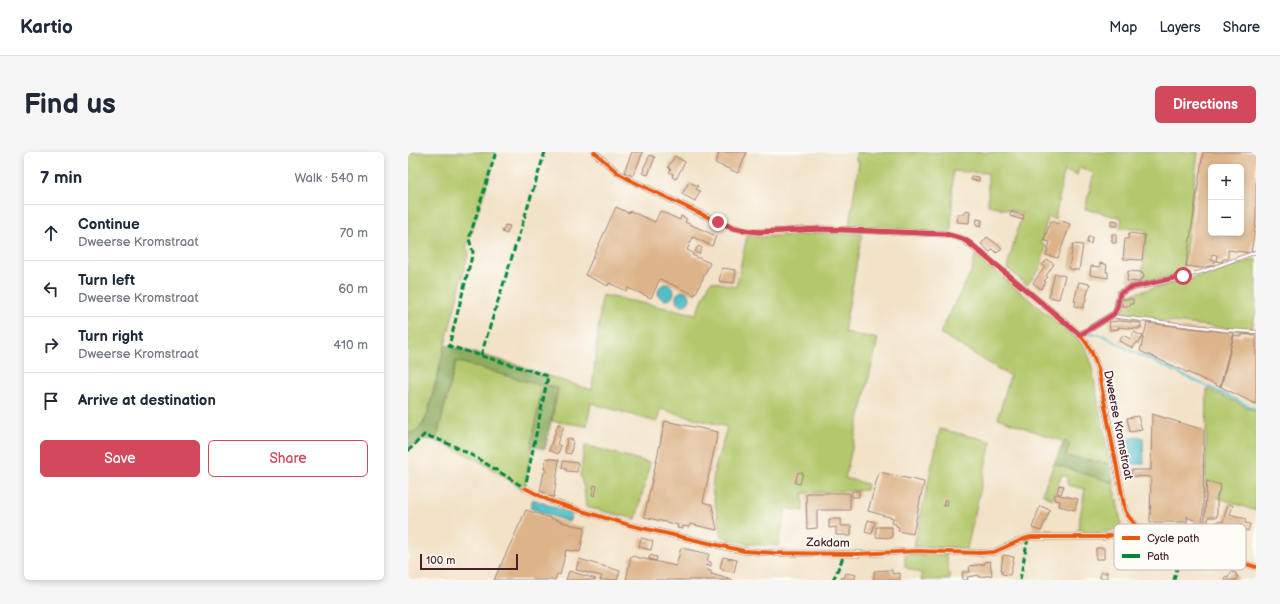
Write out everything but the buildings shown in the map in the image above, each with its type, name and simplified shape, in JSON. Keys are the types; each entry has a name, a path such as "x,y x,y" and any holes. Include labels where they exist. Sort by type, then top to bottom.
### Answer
{"street":[{"name":"Dweerse Kromstraat","path":"594,152 618,173 632,181 718,222 746,231 772,232 820,229 945,234 959,237 970,243 1080,335 1093,354 1098,369 1125,510 1134,524"},
{"path":"1080,335 1114,314 1117,308 1120,293 1130,288 1183,276"},
{"name":"Zakdam","path":"525,488 550,500 632,526 744,551 856,554 917,551 980,553 994,552 1031,537 1105,537 1114,534"},
{"path":"1246,564 1256,567"}],"lane":[{"path":"1183,276 1202,272 1256,252"},
{"path":"1110,316 1226,330 1256,332"}],"green space":[{"path":"408,152 495,152 492,168 466,249 469,251 428,412 421,426 408,434"},
{"path":"856,152 1198,152 1183,274 1142,283 1146,230 1120,228 1122,218 1085,209 1094,173 1079,167 1077,175 1064,171 1055,219 1048,217 1041,244 1046,246 1040,269 1027,285 1007,268 1022,213 988,205 988,173 953,171 951,232 849,227 859,162 856,160"},
{"path":"808,233 862,234 844,332 878,339 845,478 867,484 866,490 803,493 803,511 786,508 778,546 749,544 722,537 712,489 714,471 727,427 660,409 657,422 591,403 587,426 552,421 558,388 546,385 548,376 592,390 602,295 696,314 711,281 736,287 747,236 764,237"},
{"path":"975,255 1080,341 1086,349 1090,359 1110,464 1066,456 1069,444 998,418 1010,376 940,333 972,270"},
{"path":"1256,259 1256,311 1251,331 1119,316 1123,296 1201,276"},
{"path":"445,345 507,362 548,376 546,385 558,388 545,449 531,446 542,386 456,361 436,441 425,439 408,448 408,434 417,430 425,421 435,388"},
{"path":"456,361 543,386 524,490 470,456 436,441"},
{"path":"1207,389 1256,411 1256,511 1205,493"},
{"path":"940,429 991,441 967,549 914,546"},
{"path":"1064,441 1070,444 1066,456 1110,464 1114,483 1054,464"},
{"path":"585,445 650,463 636,519 586,507 584,488 580,475"},
{"path":"1054,464 1114,483 1121,524 1114,524 1114,530 1104,532 1085,534 1082,530 1078,529 1085,489 1068,485 1066,475 1062,475 1052,499 1042,494"},
{"path":"905,555 946,555 950,580 921,580 922,574 905,567"}],"water":[{"path":"663,284 669,284 674,289 672,298 669,300 663,300 658,295 658,289"},
{"path":"683,291 688,293 690,298 688,303 683,305 678,303 676,298 678,293"},
{"path":"1138,436 1143,438 1144,464 1128,464 1122,441"},
{"path":"533,499 572,514 569,522 530,508"}],"waterway":[{"path":"1089,334 1092,333 1104,336 1131,351 1256,409"}],"marked path":[{"path":"408,451 424,435 438,439 464,451 525,488 548,376 449,346 473,252 469,239 496,152"},
{"path":"481,355 545,152"},
{"path":"1020,580 1028,538"},
{"path":"833,580 845,553"},
{"path":"1174,580 1176,570"}],"cycle path":[{"path":"594,152 618,173 632,181 718,222 746,231 772,232 820,229 855,230 945,234 963,239 1076,331 1087,344 1098,369 1125,510 1127,515 1135,524"},
{"path":"525,488 550,501 633,526 744,551 774,553 857,554 917,551 980,553 994,552 1031,537 1105,537 1114,534"},
{"path":"1246,564 1256,567"}],"route":[{"path":"718,222 732,228 758,232 820,229 945,234 955,236 970,243 1080,335 1114,314 1117,308 1120,293 1130,288 1183,276"}]}
